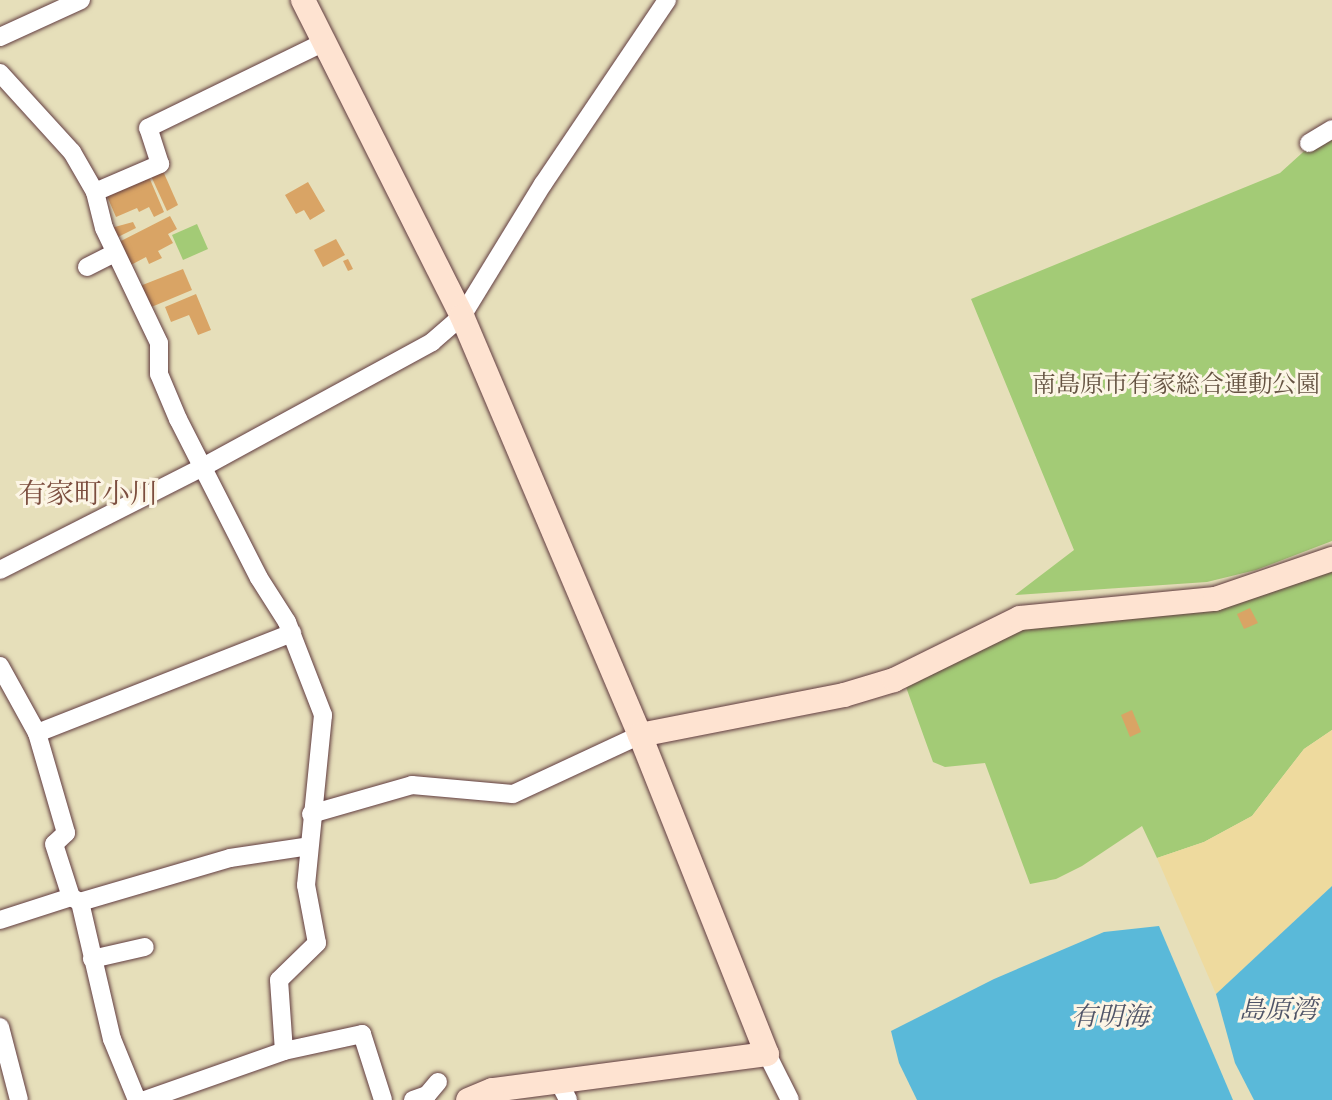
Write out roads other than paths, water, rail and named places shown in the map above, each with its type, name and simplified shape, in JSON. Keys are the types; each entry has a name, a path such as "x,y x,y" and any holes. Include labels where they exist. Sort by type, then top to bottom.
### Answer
{"street":[{"path":"0,37 81,0"},
{"path":"303,0 462,316 639,735 767,1054 790,1100"},
{"path":"0,570 203,467 432,342 462,316 543,184 667,0"},
{"path":"95,192 160,164 148,128 324,42"},
{"path":"0,73 72,152 95,192 115,253 159,343 159,374 203,467 292,633 323,715 310,814 306,885 317,943 279,980 284,1051"},
{"path":"1309,143 1332,129"},
{"path":"87,267 115,253"},
{"path":"310,814 412,785 513,794 639,735 844,695 894,680 1020,618 1215,599 1332,559"},
{"path":"37,733 292,633"},
{"path":"0,666 37,733 66,833 54,844 75,900 112,1039 137,1100"},
{"path":"0,920 230,858 309,846"},
{"path":"92,959 145,947"},
{"path":"0,1027 19,1100"},
{"path":"145,1100 284,1051 362,1034 383,1100"},
{"path":"468,1100 492,1090 563,1091 767,1054"},
{"path":"413,1100 427,1095 438,1082"}],"water":[{"name":"有明海","path":"1332,886 1332,1100 1254,1100 1235,1063 1216,994"},
{"name":"有明海","path":"1159,926 1233,1100 917,1100 899,1063 891,1031 994,979 1104,932"}],"district":[{"name":"有家町小川","path":"88,495"}],"park label":[{"name":"南島原市有家総合運動公園","path":"1176,385"}],"water label":[{"name":"島原湾","path":"1278,1011"}]}
